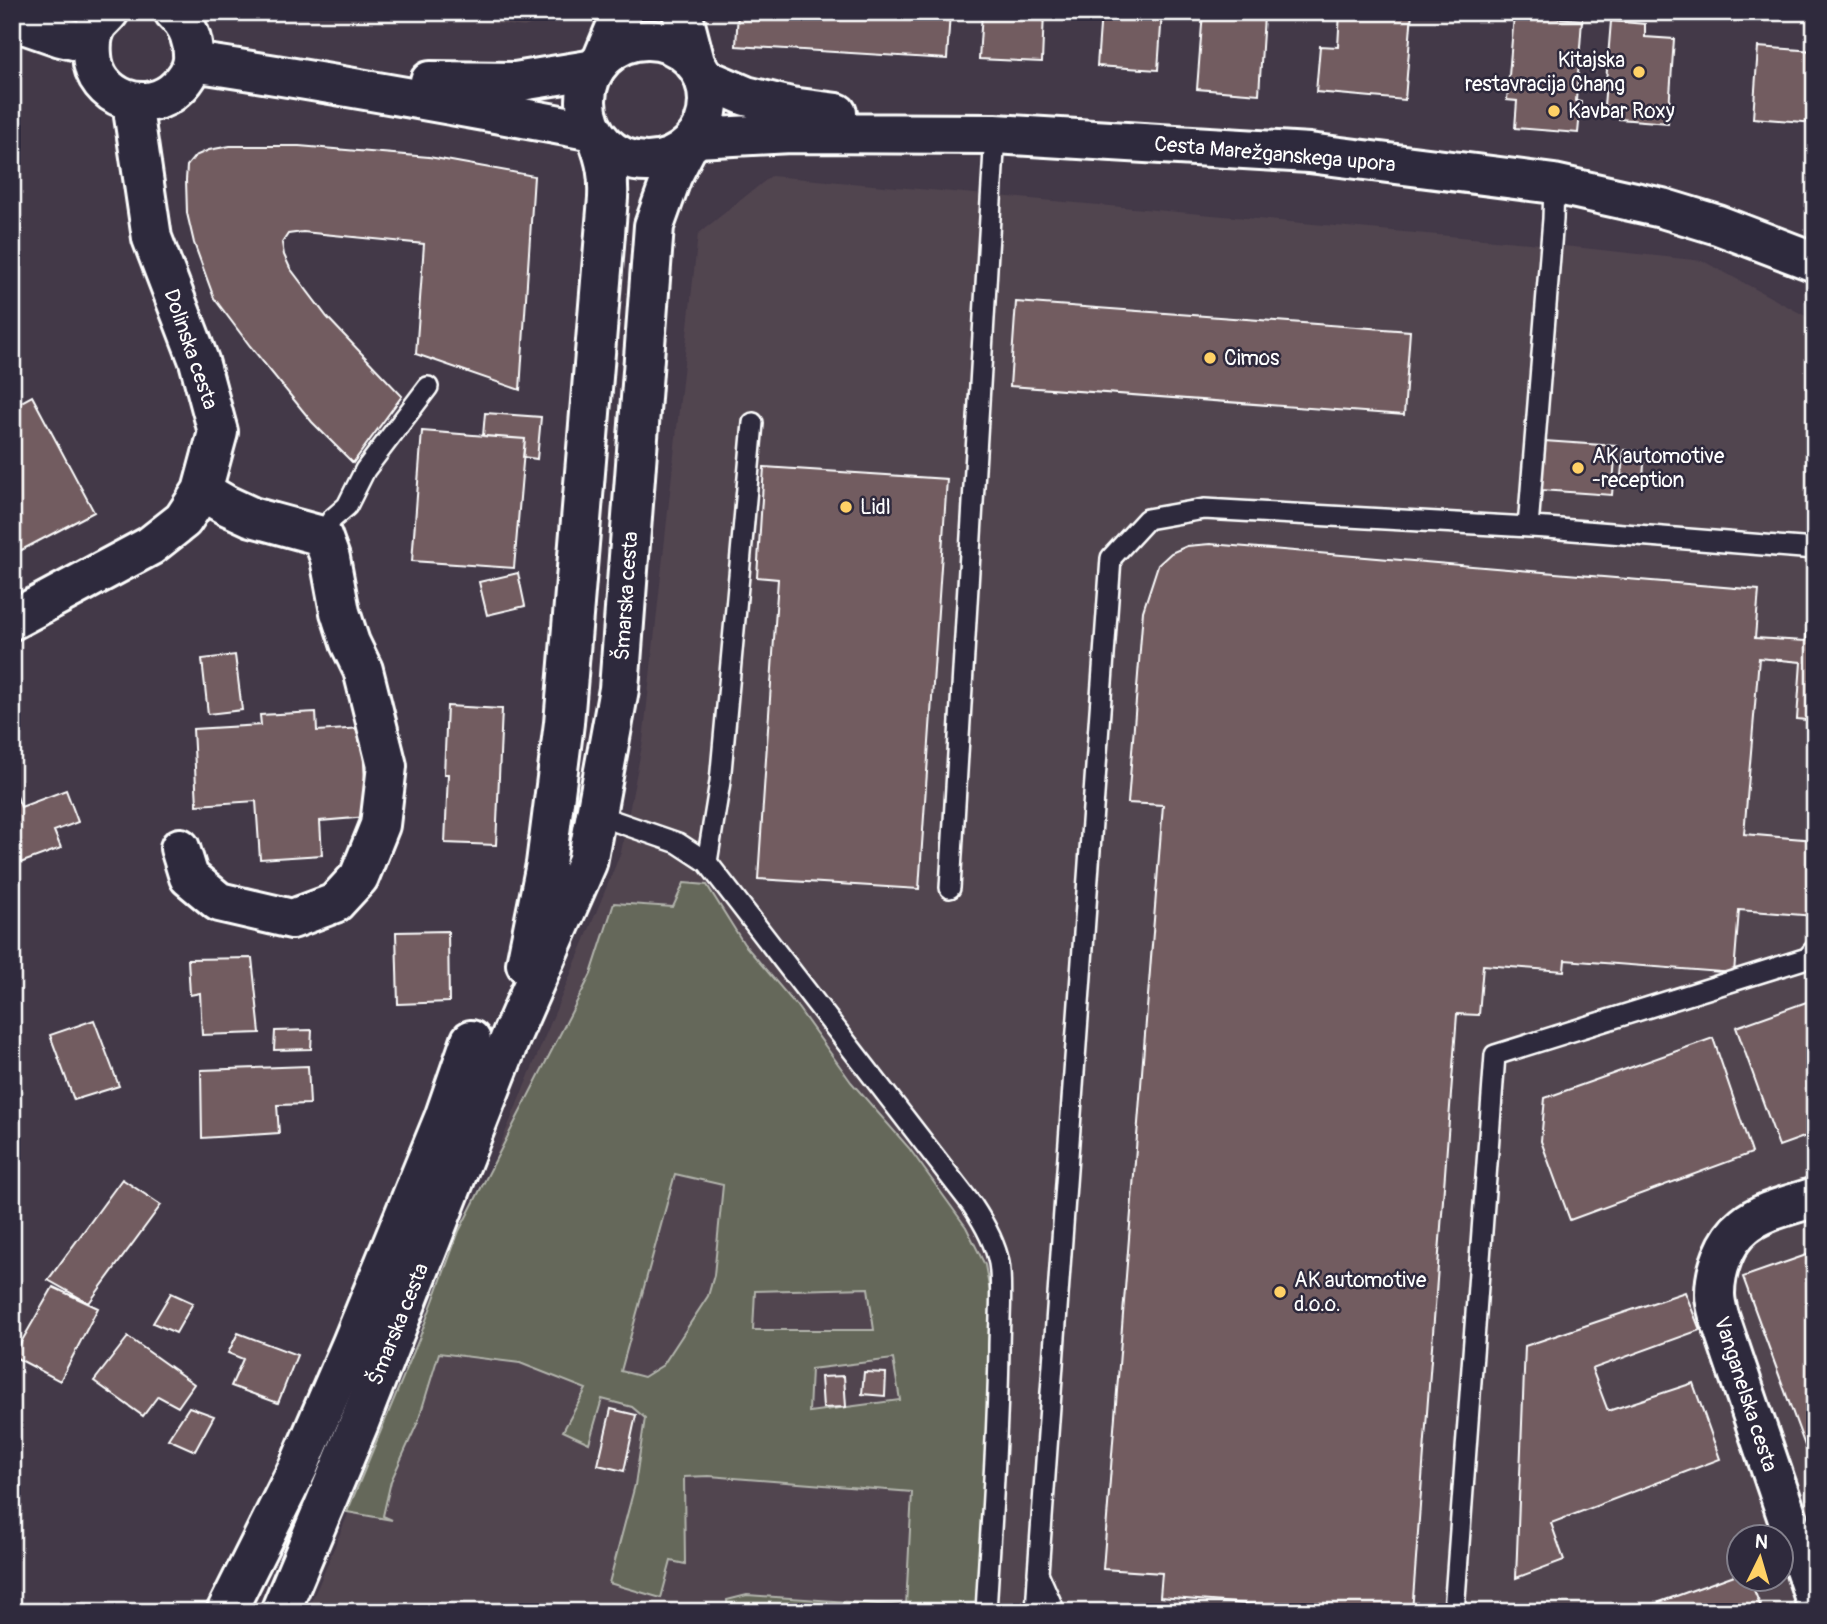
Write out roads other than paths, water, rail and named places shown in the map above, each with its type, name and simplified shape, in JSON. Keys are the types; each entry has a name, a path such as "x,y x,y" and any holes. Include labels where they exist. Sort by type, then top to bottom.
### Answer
{"street":[{"path":"23,20 61,37 100,28 92,64 101,83 116,96 135,103 155,102 172,94 185,80 193,62 192,41 184,22 174,12"},
{"path":"622,12 589,80 585,106 596,135 613,152 631,160 651,162 670,158 692,143 704,125 708,109 708,94 682,12"},
{"path":"312,80 515,82 599,63 620,46 639,40 660,41 679,49 700,70"},
{"path":"193,62 512,115 596,135"},
{"name":"Cesta Marežganskega upora","path":"700,70 746,96 791,107 995,134"},
{"name":"Dolinska cesta","path":"12,620 150,546 183,520 202,491 218,432 199,361 152,238 134,116 135,103"},
{"name":"Cesta Marežganskega upora","path":"692,143 791,133 995,134 1309,153 1554,184 1662,208 1718,225 1815,262"},
{"name":"Šmarska cesta","path":"512,1034 546,864 564,723 608,198 607,164 596,135"},
{"name":"Šmarska cesta","path":"280,1612 364,1410 512,1034 587,863 619,689 654,226 664,193 692,143"},
{"path":"180,848 189,877 219,902 292,919 335,903 359,877 380,825 387,766 363,670 350,643 340,612 330,558 322,536 252,517 202,491"},
{"path":"226,1612 298,1468 352,1343 444,1118 471,1040"},
{"name":"Vanganelska cesta","path":"1815,1197 1762,1215 1743,1226 1727,1246 1717,1272 1714,1296 1815,1600"}],"lane":[{"path":"950,888 995,134"},
{"path":"1528,527 1554,184"},
{"path":"322,536 331,519 346,506 365,470 428,387"},
{"path":"707,862 720,782 753,423"},
{"path":"1036,1612 1111,558 1147,519 1204,509 1528,527 1815,549"},
{"path":"597,816 678,843 707,862 984,1222 999,1264 999,1390 986,1612"},
{"path":"1455,1611 1495,1055 1807,958 1815,949"},
{"path":"1038,1573 1055,1612"}],"place":[{"name":"Kitajska restavracija Chang","path":"1639,72"},
{"name":"Kavbar Roxy","path":"1554,111"},
{"name":"Cimos","path":"1210,358"},
{"name":"AK automotive -reception","path":"1578,468"},
{"name":"Lidl","path":"846,507"},
{"name":"AK automotive d.o.o.","path":"1280,1292"}]}
